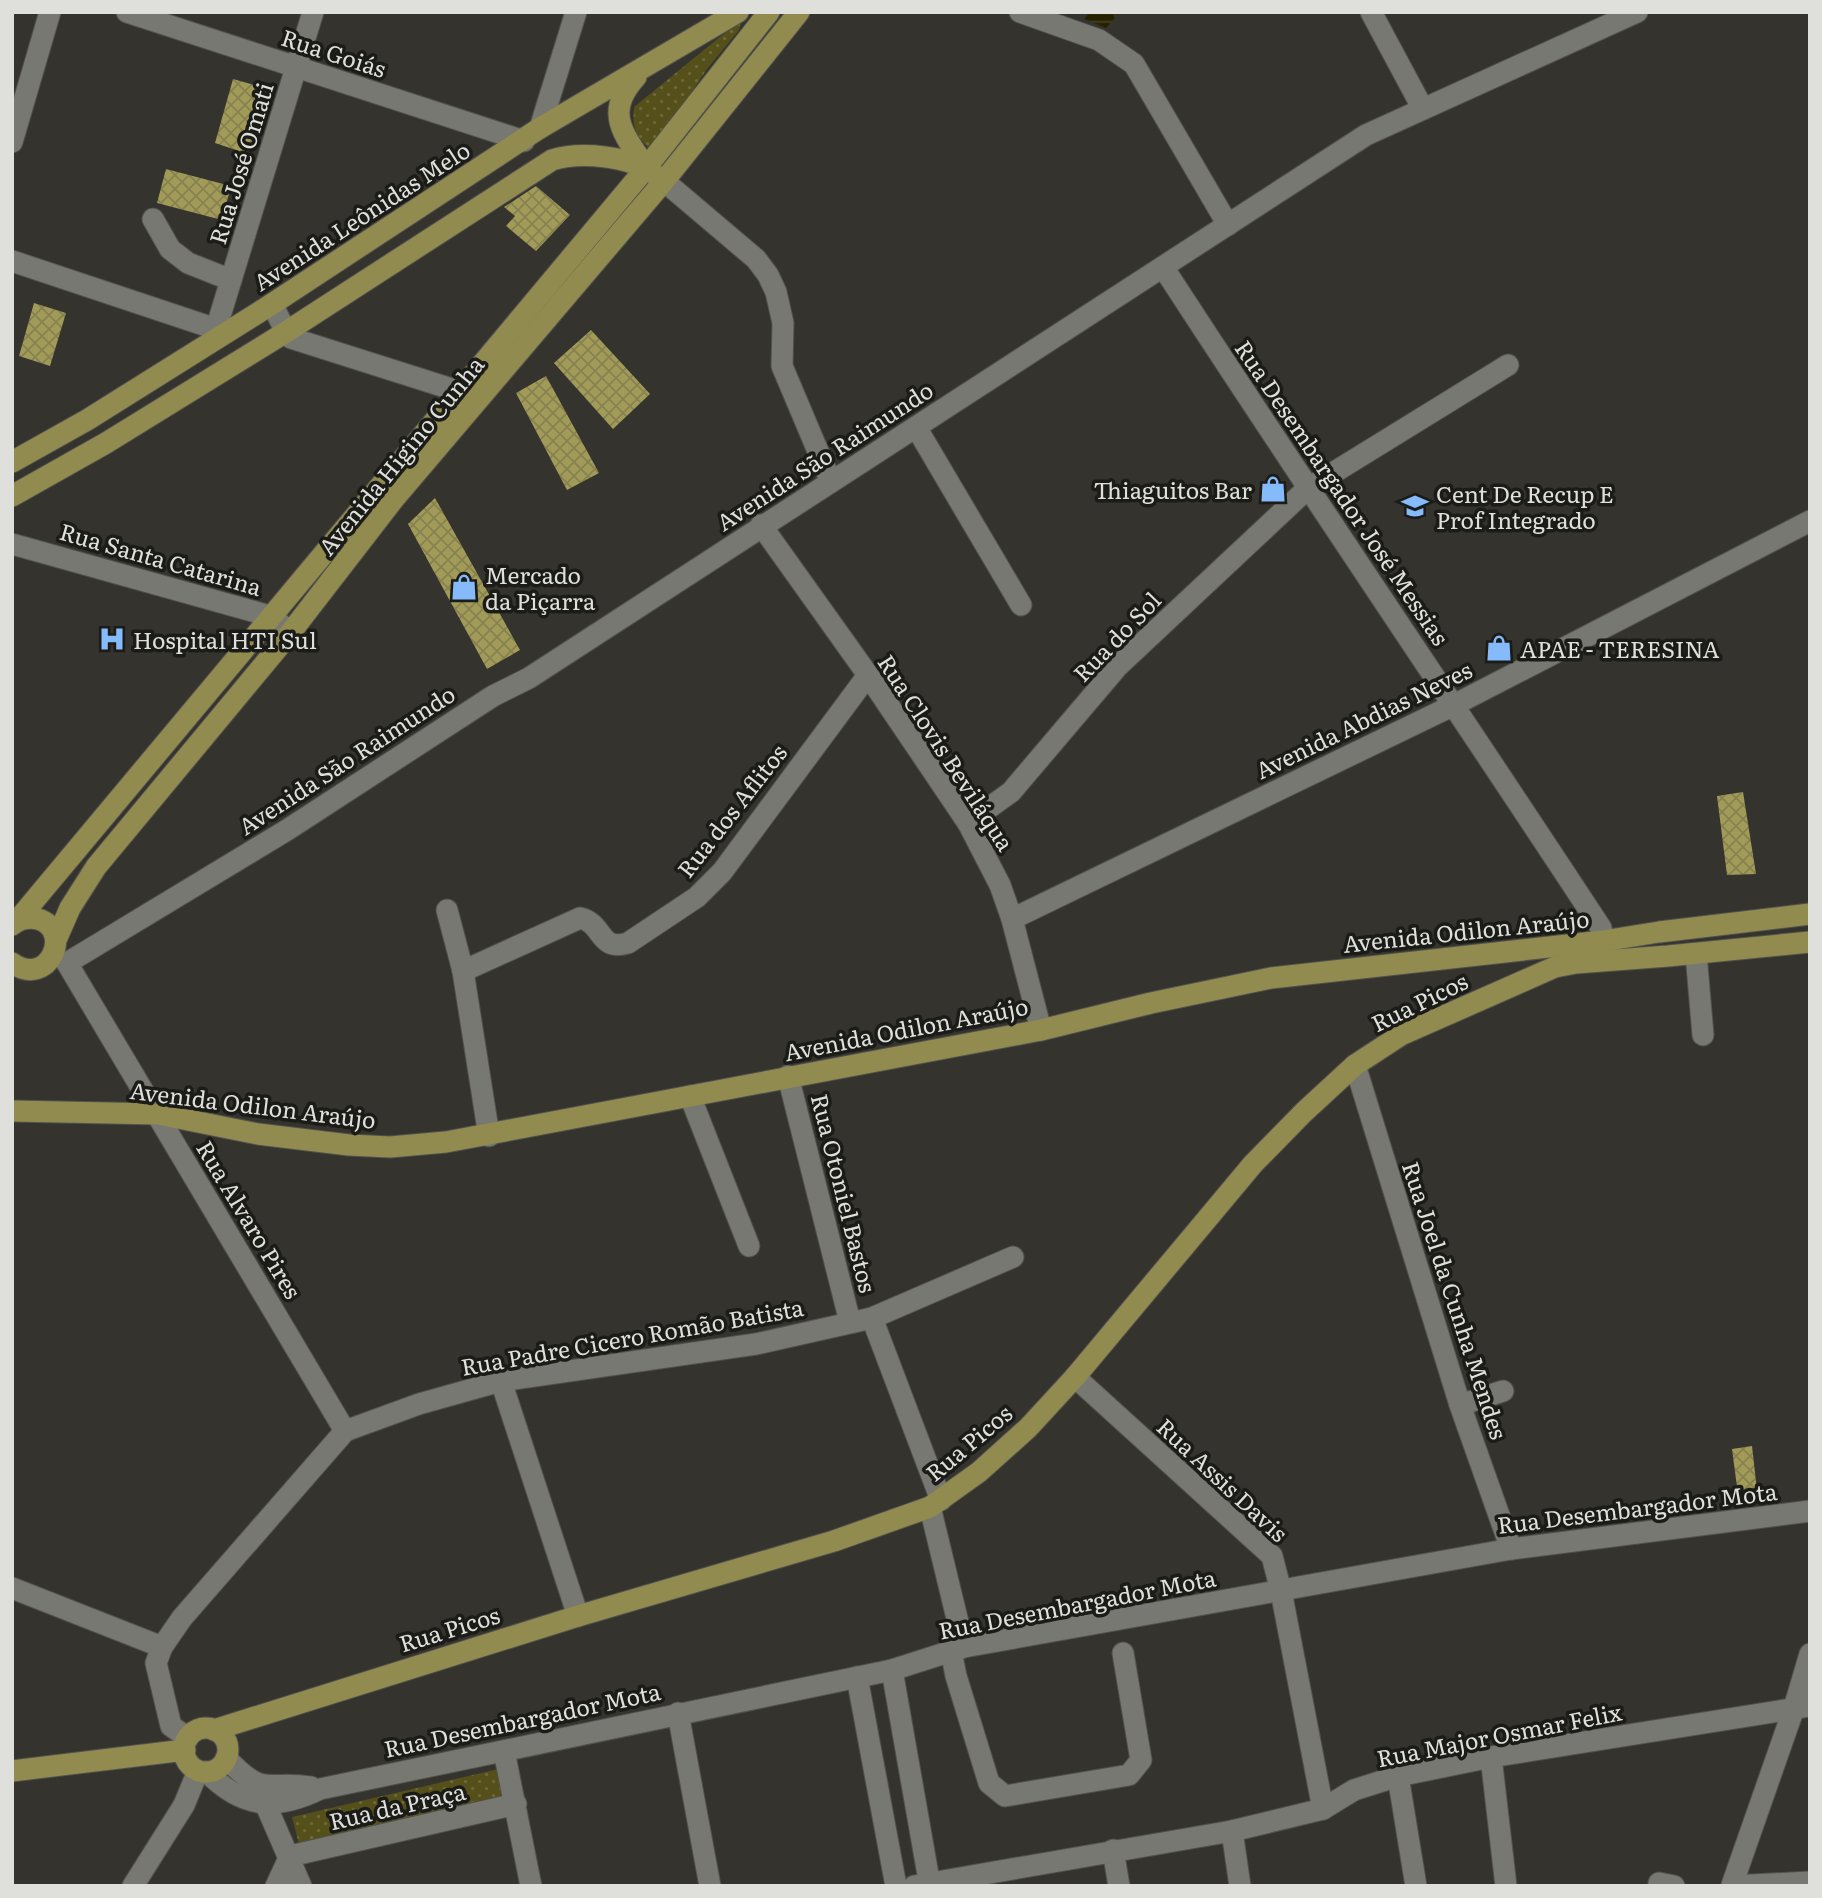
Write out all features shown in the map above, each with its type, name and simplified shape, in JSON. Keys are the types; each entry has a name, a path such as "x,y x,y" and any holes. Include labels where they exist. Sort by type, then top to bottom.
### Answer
{"main road":[{"name":"Avenida Leônidas Melo","path":"12,462 87,420 220,330 272,304 532,135 738,12"},
{"name":"Avenida Higino Cunha","path":"15,923 646,168 769,12"},
{"name":"Avenida Higino Cunha","path":"59,953 70,908 96,867 291,632 393,500 664,181 799,12"},
{"path":"644,67 624,90 617,113 626,138 646,168 664,181"},
{"path":"12,496 106,443 286,332 551,160 567,156 594,155 646,168"},
{"name":"Avenida Odilon Araújo","path":"1606,951 1671,930 1810,914"},
{"path":"12,986 21,966 43,966 59,953 53,932 42,920 33,918 15,923"},
{"name":"Avenida Odilon Araújo","path":"12,1111 158,1114 258,1134 390,1147 489,1136 788,1076 1041,1030 1271,978 1606,951 1696,954 1810,942"},
{"name":"Rua Picos","path":"214,1730 578,1616 808,1549 935,1504 1003,1452 1075,1377 1253,1164 1355,1065 1401,1035 1555,967 1606,951"},
{"path":"204,1728 214,1730 226,1741 226,1758 222,1766 202,1772 190,1766 185,1758 186,1744 195,1731 204,1728"},
{"path":"12,1771 186,1744"}],"street":[{"path":"12,142 50,12"},
{"name":"Rua Goiás","path":"127,12 296,68 532,135"},
{"name":"Rua José Omati","path":"220,330 231,280 313,12"},
{"path":"532,135 576,12"},
{"path":"1020,12 1099,40 1133,64 1228,225"},
{"path":"1371,12 1423,108"},
{"name":"Avenida São Raimundo","path":"59,953 287,830 493,696 529,678 1366,135 1637,12"},
{"path":"664,181 757,259 768,275 776,292 783,323 782,366 831,482"},
{"path":"153,219 170,249 188,263 231,280"},
{"path":"12,261 220,330"},
{"name":"Rua Desembargador José Messias","path":"1163,267 1307,489 1601,928 1606,951"},
{"path":"272,304 286,332 296,340 458,391"},
{"name":"Rua do Sol","path":"968,823 1011,792 1118,666 1307,489 1508,365"},
{"path":"916,427 1021,605"},
{"name":"Avenida Abdias Neves","path":"1012,919 1454,705 1810,521"},
{"name":"Rua Clovis Beviláqua","path":"761,525 968,823 1000,886 1012,919 1041,1030"},
{"name":"Rua Santa Catarina","path":"12,544 270,616 291,632"},
{"name":"Rua dos Aflitos","path":"463,971 580,919 592,923 605,941 612,945 628,943 697,897 722,872 744,844 867,675"},
{"path":"447,910 463,971 489,1136"},
{"name":"Rua Alvaro Pires","path":"59,953 158,1114 345,1431"},
{"path":"1696,954 1703,1035"},
{"name":"Rua Joel da Cunha Mendes","path":"1355,1065 1460,1405 1511,1549"},
{"name":"Rua Otoniel Bastos","path":"788,1076 850,1322"},
{"path":"690,1096 750,1245"},
{"name":"Rua Padre Cicero Romão Batista","path":"186,1744 169,1721 156,1663 162,1647 181,1618 345,1431 419,1405 501,1381 756,1343 872,1318 1013,1257"},
{"path":"872,1318 935,1504 958,1649 956,1676 989,1783 1005,1796 1129,1775 1141,1760 1123,1653"},
{"name":"Rua Assis Davis","path":"1075,1377 1272,1556 1282,1591 1323,1809"},
{"path":"501,1381 578,1616"},
{"path":"1460,1405 1503,1391"},
{"name":"Rua Desembargador Mota","path":"202,1772 246,1800 265,1803 303,1797 320,1789 891,1670 958,1649 1511,1549 1810,1511"},
{"path":"12,1588 162,1647"},
{"path":"1810,1654 1802,1707 1732,1885 1810,1882"},
{"path":"891,1670 924,1885"},
{"path":"856,1677 896,1886"},
{"name":"Rua Major Osmar Felix","path":"924,1885 1232,1830 1323,1809 1354,1790 1398,1776 1491,1757 1802,1707"},
{"path":"678,1713 710,1886"},
{"path":"504,1751 531,1886"},
{"path":"1491,1757 1506,1886"},
{"name":"Rua Desembargador Mota","path":"226,1758 239,1772 260,1785 320,1789"},
{"path":"133,1886 202,1772"},
{"path":"1398,1776 1416,1886"},
{"path":"265,1803 301,1886"},
{"name":"Rua da Praça","path":"290,1856 516,1804"},
{"path":"1232,1830 1240,1886"},
{"path":"1113,1850 1119,1886"},
{"path":"276,1886 290,1856"}],"shaded area":[{"path":"1090,12 1111,12 1115,18 1106,28 1084,19"},
{"path":"737,23 741,23 739,30 707,69 667,129 648,147 635,129 634,107"},
{"path":"503,1768 510,1798 300,1848 292,1817"}],"building":[{"path":"233,79 268,89 248,154 215,143"},
{"path":"166,169 231,186 222,220 157,203"},
{"path":"536,186 570,215 536,251 506,226 515,216 504,207"},
{"path":"34,303 66,313 50,366 19,356"},
{"path":"591,330 650,394 613,429 554,363"},
{"path":"546,376 599,473 567,490 516,393"},
{"name":"Mercado da Piçarra","path":"435,498 520,650 487,669 408,524"},
{"path":"1743,792 1756,874 1727,875 1717,796"},
{"path":"1752,1446 1758,1499 1739,1502 1732,1449"}],"place":[{"name":"Thiaguitos Bar","path":"1273,489"},
{"name":"Cent De Recup E Prof Integrado","path":"1415,506"},
{"name":"Mercado da Piçarra","path":"464,587"},
{"name":"Hospital HTI Sul","path":"112,639"},
{"name":"APAE - TERESINA","path":"1499,648"}]}
